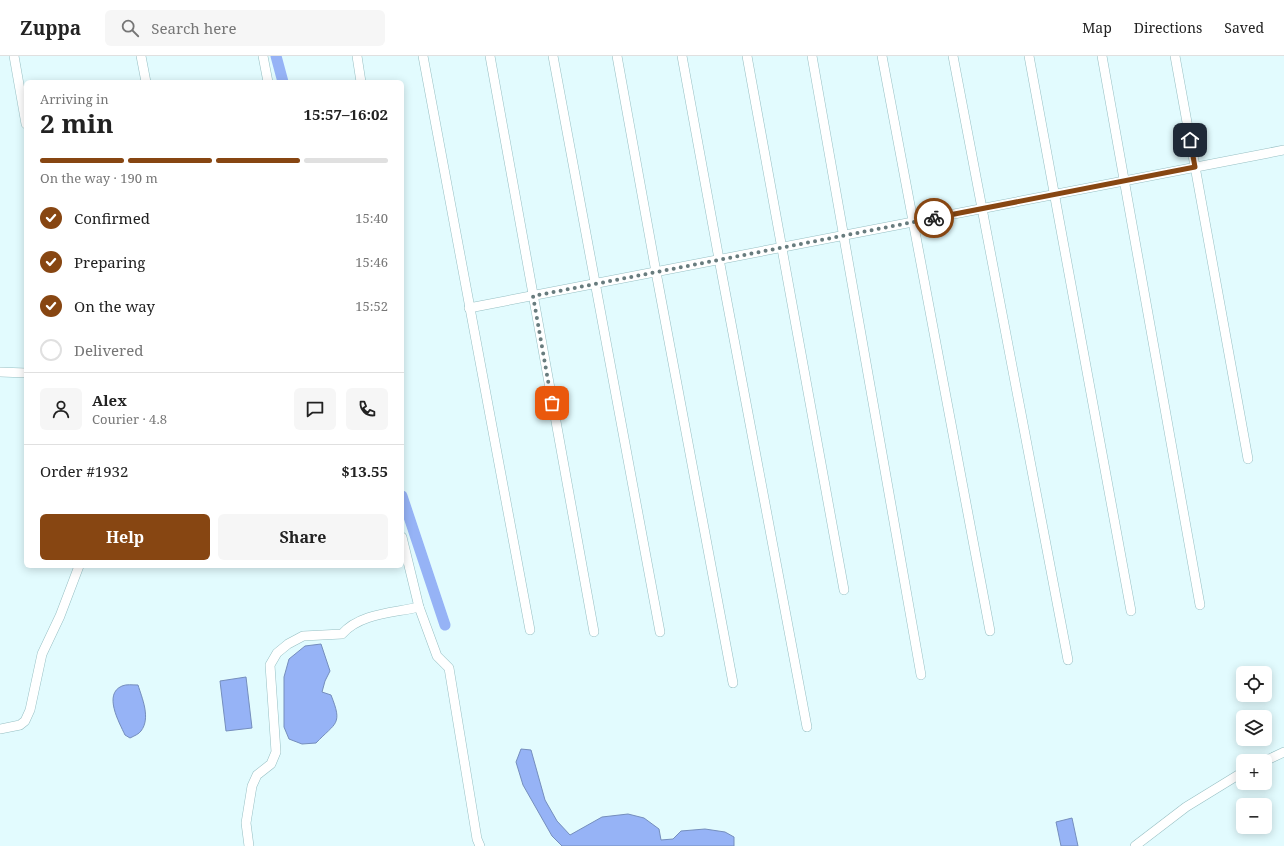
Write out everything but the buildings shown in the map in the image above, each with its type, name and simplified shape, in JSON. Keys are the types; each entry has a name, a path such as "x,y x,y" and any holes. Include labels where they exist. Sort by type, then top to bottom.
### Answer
{"street":[{"path":"14,56 24,113"},
{"path":"141,56 146,80"},
{"path":"263,56 268,80"},
{"path":"357,56 361,80"},
{"path":"423,56 530,630"},
{"path":"490,56 594,632"},
{"path":"553,56 660,632"},
{"path":"617,56 733,683"},
{"path":"682,56 807,727"},
{"path":"747,56 844,590"},
{"path":"812,56 921,676"},
{"path":"882,56 990,631"},
{"path":"954,56 1068,660"},
{"path":"1029,56 1130,611"},
{"path":"1102,56 1200,605"},
{"path":"1176,56 1248,459"},
{"path":"469,308 1284,150"},
{"path":"0,372 24,373"},
{"path":"404,545 419,607 437,656 449,668 477,839 480,846"},
{"path":"0,729 20,725 25,721 32,703 42,654 60,616 78,568"},
{"path":"249,846 246,823 252,786 257,775 272,764 276,752 270,665 277,653 288,644 304,636 342,634 346,629 359,621 419,607"},
{"path":"1272,758 1284,752"},
{"path":"1135,846 1186,807 1236,776"}],"water":[{"path":"321,644 330,671 322,692 331,695 337,712 337,718 333,726 316,743 302,744 289,739 284,727 284,677 289,659 305,646"},
{"path":"246,677 252,728 226,731 220,681"},
{"path":"138,685 146,714 144,726 140,732 130,738 125,735 116,716 113,702 114,695 116,690 122,686"},
{"path":"521,749 531,750 545,800 557,821 570,835 602,817 628,814 644,818 659,829 661,840 673,839 681,831 705,829 725,832 734,837 734,846 562,846 552,836 523,785 516,762"},
{"path":"1072,818 1078,846 1061,846 1056,822"}],"waterway":[{"path":"276,56 282,80"},
{"path":"404,502 445,625"}],"way so far":[{"path":"552,403 533,296 934,218"}],"route":[{"path":"934,218 1195,167 1190,140"}]}
